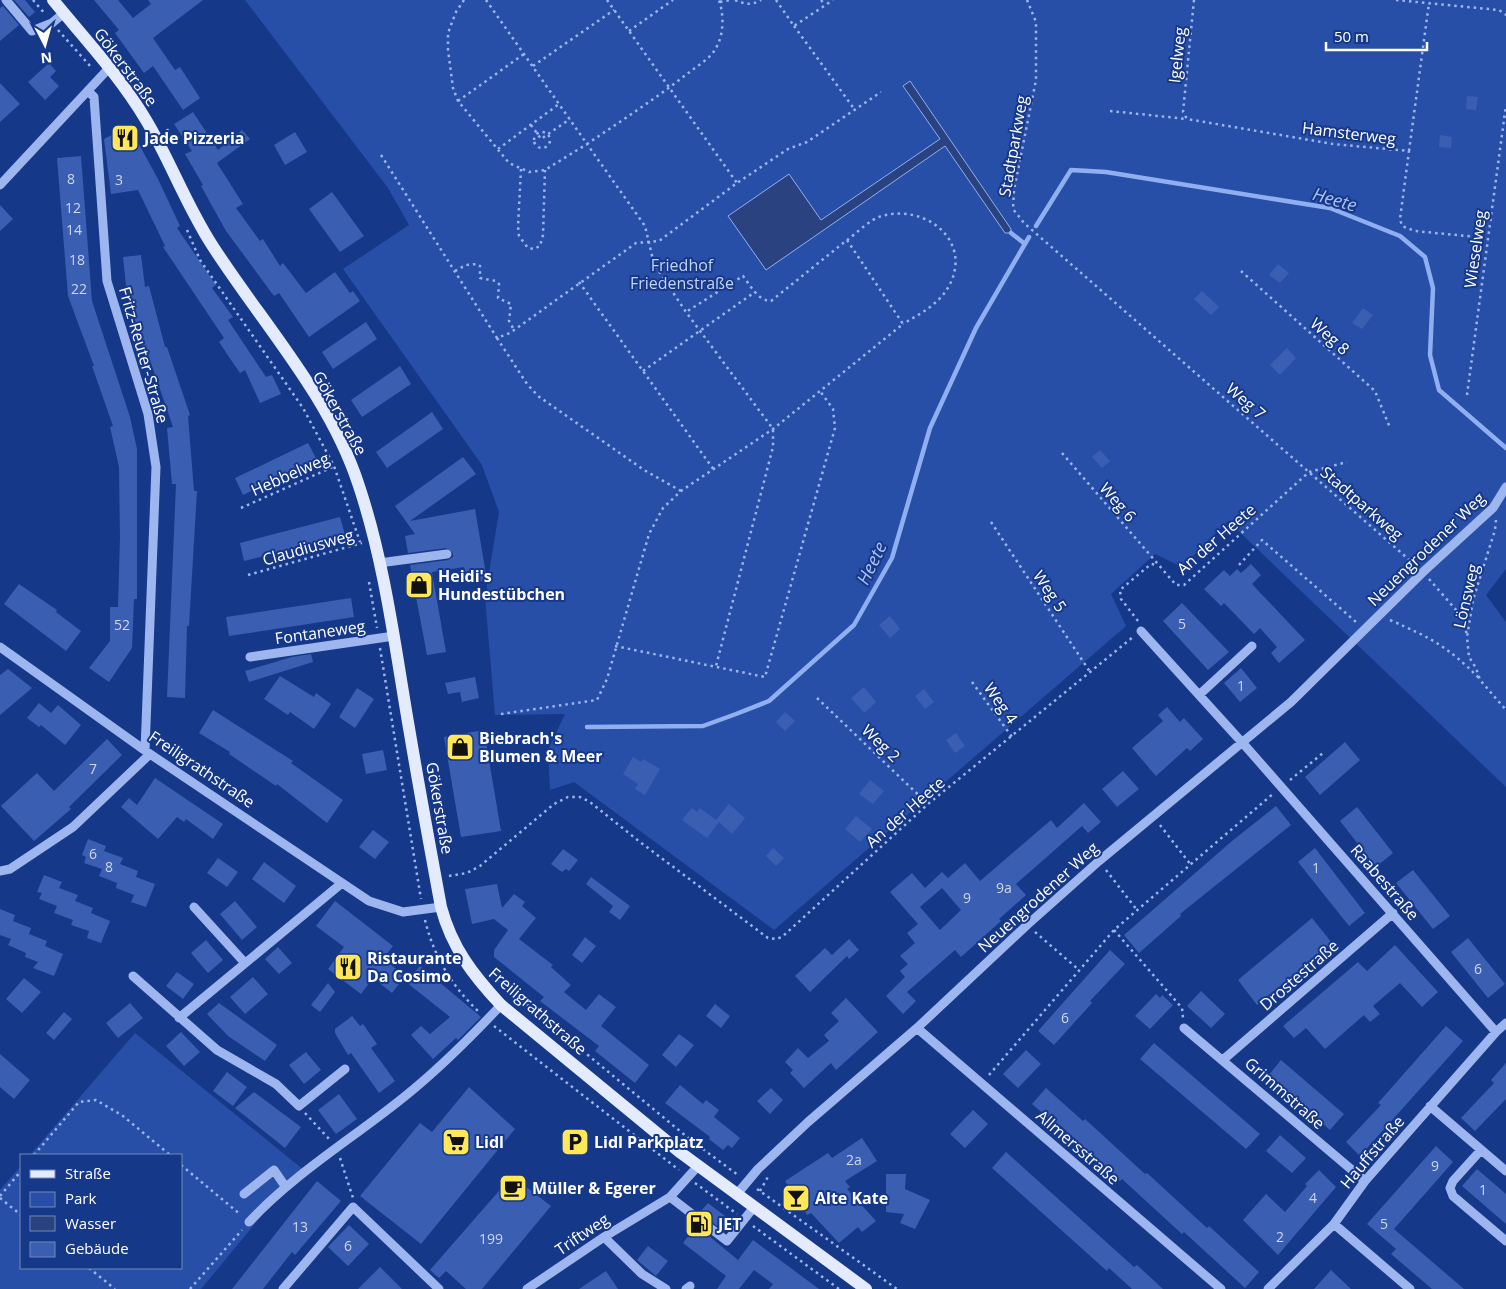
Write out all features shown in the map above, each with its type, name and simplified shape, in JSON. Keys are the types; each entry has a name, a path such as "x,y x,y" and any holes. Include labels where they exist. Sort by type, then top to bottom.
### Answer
{"main road":[{"name":"Gökerstraße","path":"53,0 109,68 146,120 210,243 302,376 324,412 349,461 359,485 379,563 442,877 441,907"},
{"name":"Freiligrathstraße","path":"441,907 452,941 463,960 476,978 501,1004 698,1166 866,1289"}],"street":[{"path":"6,0 32,31 52,23 64,14"},
{"path":"0,185 109,68"},
{"name":"Fritz-Reuter-Straße","path":"88,91 94,97 107,281 148,414 156,467 148,752"},
{"name":"Neuengrodener Weg","path":"736,1194 808,1122 917,1028 1027,925 1099,861 1291,702 1380,616 1426,576 1493,508 1506,487"},
{"path":"379,563 447,554"},
{"name":"Raabestraße","path":"1141,630 1282,787 1496,1032"},
{"name":"Fontaneweg","path":"250,657 394,636"},
{"path":"1199,695 1252,646"},
{"name":"Freiligrathstraße","path":"0,647 148,752 370,901 403,912 441,907"},
{"path":"0,871 10,869 73,828 148,752"},
{"path":"179,1018 342,883"},
{"path":"194,907 245,963"},
{"name":"Drostestraße","path":"1224,1059 1393,913"},
{"path":"133,976 217,1050 276,1084 299,1106 345,1069"},
{"path":"249,1222 285,1186 404,1097 462,1045 501,1004"},
{"path":"1496,1032 1506,1023"},
{"name":"Allmersstraße","path":"917,1028 1221,1289"},
{"name":"Grimmstraße","path":"1184,1028 1224,1059 1365,1181"},
{"name":"Hauffstraße","path":"1268,1289 1334,1224 1365,1181 1496,1032"},
{"path":"1430,1106 1506,1171"},
{"path":"1481,1150 1453,1181 1450,1188 1452,1196 1506,1241"},
{"name":"Triftweg","path":"527,1289 604,1236 670,1198 698,1166"},
{"path":"244,1194 274,1170 285,1186"},
{"path":"670,1198 727,1241 754,1207"},
{"path":"283,1289 353,1207 439,1289"},
{"path":"1334,1224 1410,1289"},
{"path":"604,1236 642,1274 666,1289"}],"path":[{"path":"33,0 100,78"},
{"path":"464,0 456,12 448,32 450,75 458,101 509,163 529,172 545,170 587,144 669,88 707,58 715,49 722,25 720,1 731,0"},
{"path":"486,0 645,226 654,264 686,312 773,429 773,447 716,666"},
{"path":"607,0 737,183"},
{"path":"629,31 673,0"},
{"path":"735,0 744,5 761,0"},
{"path":"776,0 854,110"},
{"path":"821,0 825,5"},
{"path":"794,26 833,0"},
{"name":"Stadtparkweg","path":"1027,0 1036,22 1036,80 1014,190 1013,209 1024,222 1168,348"},
{"name":"Igelweg","path":"1187,119 1183,112 1194,0"},
{"path":"1396,0 1499,10 1506,15"},
{"path":"1409,152 1429,3"},
{"path":"533,67 614,10"},
{"path":"458,101 524,54"},
{"path":"497,338 514,330 636,243 659,241 737,183 788,149 807,142 881,92"},
{"path":"498,149 560,104"},
{"name":"Wieselweg","path":"1467,396 1506,106"},
{"name":"Hamsterweg","path":"1110,111 1187,119 1333,144 1409,152 1400,219 1402,226 1415,230 1487,238"},
{"path":"531,125 541,139 570,119"},
{"path":"164,124 177,148"},
{"path":"537,133 547,134"},
{"path":"537,133 534,142 543,148 549,144 547,134"},
{"path":"381,155 527,384 538,396 644,470 681,491"},
{"path":"521,169 519,236 528,248 534,249 540,246 543,235 545,170"},
{"path":"501,714 597,700 607,679 649,534 663,508 681,491 773,429 903,324 936,303 950,284 956,264 952,243 937,225 916,214 881,216 847,240 771,301 766,301 755,292 743,276 686,312"},
{"path":"186,226 200,260 303,408 334,466 361,544"},
{"path":"847,240 903,324"},
{"path":"455,271 466,265 477,264 480,266 480,278 496,281 498,284 498,298 511,304 509,321 514,330"},
{"name":"Weg 8","path":"1241,271 1375,391 1390,428"},
{"path":"579,282 714,470"},
{"path":"643,371 755,292"},
{"name":"Weg 7","path":"1168,348 1309,472"},
{"path":"615,646 766,677 835,428 833,410 820,391"},
{"name":"Weg 6","path":"1062,453 1158,565"},
{"name":"Hebbelweg","path":"241,508 349,461"},
{"path":"1309,472 1347,462"},
{"name":"Stadtparkweg","path":"1309,472 1426,576 1464,619 1468,636"},
{"name":"An der Heete","path":"442,877 467,873 480,866 560,799 580,797 590,802 768,938 776,940 782,937 928,804 1141,630 1140,623 1121,599 1120,590 1151,564 1158,565 1176,585 1184,585 1309,472"},
{"name":"Lönsweg","path":"1493,508 1497,513 1495,530 1473,600 1468,636 1469,657 1476,668 1480,680 1506,710"},
{"name":"Weg 5","path":"991,522 1090,672"},
{"name":"Claudiusweg","path":"248,575 374,540"},
{"name":"Neuengrodener Weg","path":"1239,565 1262,540 1365,630"},
{"path":"369,581 417,874"},
{"path":"1380,616 1433,639 1455,654 1480,680"},
{"name":"Weg 4","path":"972,682 1012,737"},
{"name":"Weg 2","path":"817,698 928,804"},
{"path":"981,1084 1114,930 1323,753"},
{"path":"1154,817 1191,865"},
{"path":"1099,861 1137,910"},
{"path":"447,868 442,877 450,886"},
{"path":"1027,925 1079,970"},
{"path":"1114,930 1182,1008 1184,1028"},
{"path":"496,979 692,1141 897,1289"},
{"path":"35,1154 79,1102 96,1100 123,1116 169,1154"},
{"path":"182,1166 249,1222 190,1289"},
{"path":"20,1172 0,1197 20,1214"},
{"path":"689,1178 839,1289"},
{"path":"90,1269 116,1289"}],"green space":[{"name":"Friedhof Friedenstraße","path":"245,0 1506,0 1506,569 1486,595 1506,622 1506,787 1228,521 1182,567 1155,554 1111,594 1126,626 774,930 574,782 550,790 548,750 565,714 495,715 485,597 499,512 482,465 343,269 409,225 388,188"},
{"path":"135,1033 305,1171 268,1208 201,1289 0,1289 0,1190 20,1167 20,1269 182,1269 182,1154 31,1154"}],"water":[{"path":"910,81 1011,229 1011,233 1005,233 945,146 766,270 728,216 789,174 821,220 940,139 903,86"}],"building":[{"path":"14,0 25,0 35,12 29,17"},
{"path":"94,0 118,0 133,18 151,4 148,0 203,0 153,38 175,70 180,67 200,98 183,110 153,66 144,73 115,33 119,30"},
{"path":"3,6 19,25 0,41 0,8"},
{"path":"49,63 56,71 50,77 59,86 45,100 28,82"},
{"path":"0,83 20,104 0,122"},
{"path":"1467,96 1478,97 1476,110 1466,109"},
{"path":"193,112 218,150 242,130 250,139 217,163 243,204 236,208 260,241 263,239 280,266 283,263 306,293 335,272 350,293 353,291 360,301 309,337 279,293 274,296 226,231 201,186 203,185 185,154 192,151 174,124"},
{"path":"129,126 158,179 180,226 177,228 216,285 212,288 233,317 228,320 266,377 272,375 281,394 260,403 245,370 240,373 219,342 224,338 163,247 165,246 138,190 111,194 104,139"},
{"path":"295,132 307,152 285,165 274,145"},
{"path":"1440,135 1452,137 1451,148 1439,147"},
{"path":"81,156 92,301 130,417 137,449 137,599 134,599 132,648 109,682 89,668 110,641 110,607 118,607 119,467 110,427 113,426 92,366 94,366 68,296 57,158"},
{"path":"332,192 364,236 340,252 309,209"},
{"path":"0,205 13,219 0,231"},
{"path":"141,255 145,287 149,286 165,347 167,347 190,415 188,416 194,491 197,491 189,626 187,626 185,698 167,697 176,484 172,484 167,428 173,427 145,346 142,347 126,285 123,257"},
{"path":"1278,264 1289,273 1280,283 1269,275"},
{"path":"1202,291 1219,307 1211,315 1194,299"},
{"path":"1363,308 1373,315 1362,329 1352,323"},
{"path":"366,322 377,339 333,369 322,352"},
{"path":"1287,348 1296,358 1280,375 1270,365"},
{"path":"400,366 411,384 362,417 351,400"},
{"path":"432,412 443,429 387,468 376,452"},
{"path":"308,443 317,460 243,495 235,478"},
{"path":"1100,450 1110,461 1102,468 1092,457"},
{"path":"463,457 476,474 410,521 475,509 487,580 467,584 464,567 432,572 446,652 427,655 410,565 448,560 453,557 453,553 446,548 408,553 405,536 415,534 395,506"},
{"path":"340,517 345,535 244,561 240,543"},
{"path":"1251,564 1261,575 1252,584 1305,640 1279,663 1271,653 1277,647 1260,628 1254,634 1224,603 1221,606 1204,589 1224,570 1230,576 1237,569 1241,573"},
{"path":"19,584 57,610 56,612 81,631 66,651 4,604"},
{"path":"351,598 354,617 229,636 226,617"},
{"path":"1182,603 1229,652 1208,670 1163,621"},
{"path":"890,616 900,629 890,638 879,625"},
{"path":"311,654 313,662 249,682 245,671 292,657"},
{"path":"1241,668 1257,688 1240,702 1224,683"},
{"path":"8,669 32,688 0,715 0,675"},
{"path":"280,676 314,697 316,693 331,704 314,729 290,712 288,715 264,699"},
{"path":"475,677 479,698 462,702 460,692 448,694 445,683"},
{"path":"864,687 876,702 864,713 851,698"},
{"path":"357,688 374,699 355,728 339,717"},
{"path":"924,689 934,702 925,709 915,696"},
{"path":"39,703 51,713 58,705 81,725 65,745 41,725 39,727 27,718"},
{"path":"1167,707 1180,722 1184,718 1203,739 1190,751 1187,748 1156,776 1132,748 1163,721 1158,715"},
{"path":"213,710 293,761 291,763 343,800 327,823 277,784 276,786 229,754 230,752 199,733"},
{"path":"785,712 795,721 785,731 776,722"},
{"path":"484,730 501,831 461,837 444,737"},
{"path":"956,733 965,746 955,753 946,740"},
{"path":"107,739 122,755 69,807 71,809 34,841 1,806 37,773 54,791"},
{"path":"1345,742 1360,760 1320,795 1305,777"},
{"path":"383,750 387,770 366,774 362,754"},
{"path":"633,757 641,762 643,759 660,769 645,795 635,789 638,784 623,774"},
{"path":"1123,771 1139,789 1117,807 1102,789"},
{"path":"155,778 223,824 213,839 186,819 184,822 177,817 158,839 121,807 129,798 137,805"},
{"path":"870,780 884,791 873,804 859,794"},
{"path":"1084,803 1101,822 1088,833 1082,826 1016,884 1026,895 999,919 1001,921 961,957 955,950 907,992 916,1001 903,1014 886,996 905,977 900,971 908,964 900,956 915,943 907,933 918,924 890,892 912,873 925,888 942,872 948,878 965,863 980,881 1051,820 1057,828","holes":["942,888 961,910 940,930 920,907"]},
{"path":"729,804 745,818 732,834 719,822 707,838 682,820 692,808 697,812 700,808 716,820"},
{"path":"1276,806 1291,825 1180,914 1181,916 1139,953 1124,935 1232,841"},
{"path":"1357,807 1393,853 1376,867 1340,821"},
{"path":"856,816 872,829 860,842 845,829"},
{"path":"373,830 389,842 375,859 359,847"},
{"path":"88,839 106,846 104,851 123,858 120,864 138,871 136,877 155,884 146,907 131,902 134,895 116,888 117,883 99,876 102,869 84,863 86,857 82,855"},
{"path":"773,848 784,858 776,866 766,856"},
{"path":"1315,848 1365,913 1349,926 1298,862"},
{"path":"563,849 578,860 569,871 566,869 562,872 551,864"},
{"path":"218,858 238,872 227,887 207,873"},
{"path":"264,862 296,886 284,903 252,879"},
{"path":"1413,870 1450,916 1433,929 1396,883"},
{"path":"44,875 62,882 59,888 78,895 75,901 93,908 91,913 110,921 101,943 87,938 89,931 71,925 73,920 54,913 57,906 39,899 42,893 37,892"},
{"path":"591,877 630,906 620,920 609,912 613,906 586,884"},
{"path":"497,884 502,908 514,894 525,902 522,906 536,918 519,939 553,965 551,967 571,985 564,992 586,1010 599,994 616,1007 601,1026 649,1065 635,1083 595,1051 599,1046 540,1001 544,997 494,957 494,950 508,930 494,919 472,924 465,889"},
{"path":"235,901 257,927 242,940 220,914"},
{"path":"335,901 393,946 386,955 393,960 390,964 405,976 392,993 373,978 361,994 328,969 344,947 316,926"},
{"path":"0,909 15,915 13,921 31,928 29,934 47,941 45,946 63,954 54,976 33,968 38,962 25,957 26,953 8,945 11,939 0,935"},
{"path":"1312,918 1332,943 1257,1005 1238,980"},
{"path":"585,937 596,946 582,963 572,955"},
{"path":"1468,938 1505,984 1488,998 1451,952"},
{"path":"849,939 859,950 849,959 847,956 810,992 795,976 825,948 832,955"},
{"path":"206,940 223,960 208,973 191,953"},
{"path":"1395,945 1438,992 1422,1007 1400,983 1373,1006 1380,1014 1370,1022 1364,1015 1325,1049 1306,1028 1294,1038 1283,1026 1358,962 1367,971"},
{"path":"278,947 292,963 279,974 265,959"},
{"path":"1110,950 1125,964 1090,1001 1092,1003 1054,1045 1038,1031"},
{"path":"420,966 481,1017 458,1040 456,1038 433,1059 411,1035 421,1026 430,1034 450,1017 406,982"},
{"path":"177,972 194,984 183,999 166,986"},
{"path":"253,977 268,994 245,1014 230,997"},
{"path":"24,978 41,992 22,1013 6,999"},
{"path":"328,983 335,992 320,1012 311,1005"},
{"path":"1201,991 1225,1014 1211,1028 1187,1006"},
{"path":"1156,994 1160,998 1162,995 1173,1005 1150,1029 1135,1016"},
{"path":"846,998 878,1032 836,1070 831,1063 804,1088 790,1073 793,1070 785,1062 798,1048 808,1058 829,1041 824,1035 839,1021 831,1013"},
{"path":"130,1003 143,1018 118,1038 106,1023"},
{"path":"219,1003 277,1045 265,1061 228,1036 207,1014"},
{"path":"715,1004 730,1016 721,1028 706,1016"},
{"path":"64,1012 72,1019 54,1040 46,1033"},
{"path":"352,1016 360,1026 363,1024 377,1044 371,1048 395,1081 379,1093 351,1053 348,1055 335,1033 335,1029"},
{"path":"1446,1026 1463,1041 1360,1156 1346,1142 1381,1105 1378,1103"},
{"path":"181,1032 200,1052 184,1066 166,1046"},
{"path":"679,1034 694,1045 676,1067 662,1055"},
{"path":"1154,1043 1260,1134 1246,1149 1140,1059"},
{"path":"1026,1050 1041,1064 1018,1088 1003,1074"},
{"path":"306,1052 321,1070 304,1084 289,1065"},
{"path":"0,1054 30,1080 14,1099 0,1087"},
{"path":"1281,1060 1344,1114 1330,1130 1268,1076"},
{"path":"1506,1063 1506,1099 1475,1131 1461,1118 1494,1083 1491,1080"},
{"path":"227,1072 247,1087 233,1106 213,1091"},
{"path":"680,1085 703,1104 706,1100 719,1110 714,1117 740,1138 732,1148 728,1145 723,1150 709,1139 710,1137 665,1103"},
{"path":"469,1087 515,1129 421,1244 360,1196 420,1123 432,1132"},
{"path":"771,1088 783,1100 770,1114 757,1101"},
{"path":"1046,1088 1083,1121 1085,1119 1207,1228 1209,1226 1259,1272 1245,1288 1184,1232 1182,1234 1122,1179 1120,1181 1060,1125 1059,1127 1032,1104"},
{"path":"254,1092 301,1127 285,1148 235,1108"},
{"path":"339,1094 357,1119 336,1134 318,1110"},
{"path":"973,1110 988,1124 965,1148 950,1134"},
{"path":"1280,1135 1306,1158 1292,1173 1266,1151"},
{"path":"862,1138 877,1161 845,1181 850,1187 847,1189 876,1221 862,1232 858,1227 839,1243 811,1213 807,1215 785,1181 828,1153 832,1158"},
{"path":"1436,1146 1453,1162 1394,1229 1464,1289 1432,1289 1391,1254 1396,1249 1367,1224"},
{"path":"1006,1152 1134,1267 1137,1265 1163,1289 1132,1289 1109,1268 1107,1271 992,1168"},
{"path":"1477,1169 1506,1194 1506,1224 1462,1186"},
{"path":"1319,1170 1336,1187 1278,1255 1243,1220 1266,1194 1285,1212 1307,1186 1305,1184"},
{"path":"886,1174 906,1174 905,1189 930,1200 915,1229 900,1223 904,1214 886,1212"},
{"path":"512,1176 551,1206 482,1289 466,1289 446,1271 439,1278 430,1270"},
{"path":"317,1181 341,1201 295,1255 292,1252 263,1289 232,1289"},
{"path":"708,1203 725,1216 717,1226 700,1212"},
{"path":"692,1222 738,1260 753,1240 819,1289 769,1289 773,1284 754,1270 739,1289 717,1289 726,1276 683,1243 693,1230 689,1227"},
{"path":"349,1225 369,1244 348,1266 328,1247"},
{"path":"648,1246 668,1261 656,1276 637,1260"},
{"path":"380,1267 402,1289 358,1289"},
{"path":"1331,1270 1351,1289 1314,1289"},
{"path":"606,1271 618,1289 579,1289"}],"waterway":[{"name":"Heete","path":"1036,226 1071,170 1106,172 1330,208 1400,236 1425,257 1433,288 1430,355 1439,390 1506,448"},
{"path":"1011,233 1025,244"},
{"name":"Heete","path":"587,727 703,726 736,714 769,701 854,625 892,558 930,428 976,328 1029,237"}],"place":[{"name":"Jade Pizzeria","path":"125,138"},
{"name":"Heidi's Hundestübchen","path":"419,585"},
{"name":"Biebrach's Blumen & Meer","path":"460,747"},
{"name":"Ristaurante Da Cosimo","path":"348,967"},
{"name":"Lidl","path":"456,1142"},
{"name":"Lidl Parkplatz","path":"575,1142"},
{"name":"Müller & Egerer","path":"513,1188"},
{"name":"Alte Kate","path":"796,1198"},
{"name":"JET","path":"699,1224"}]}
